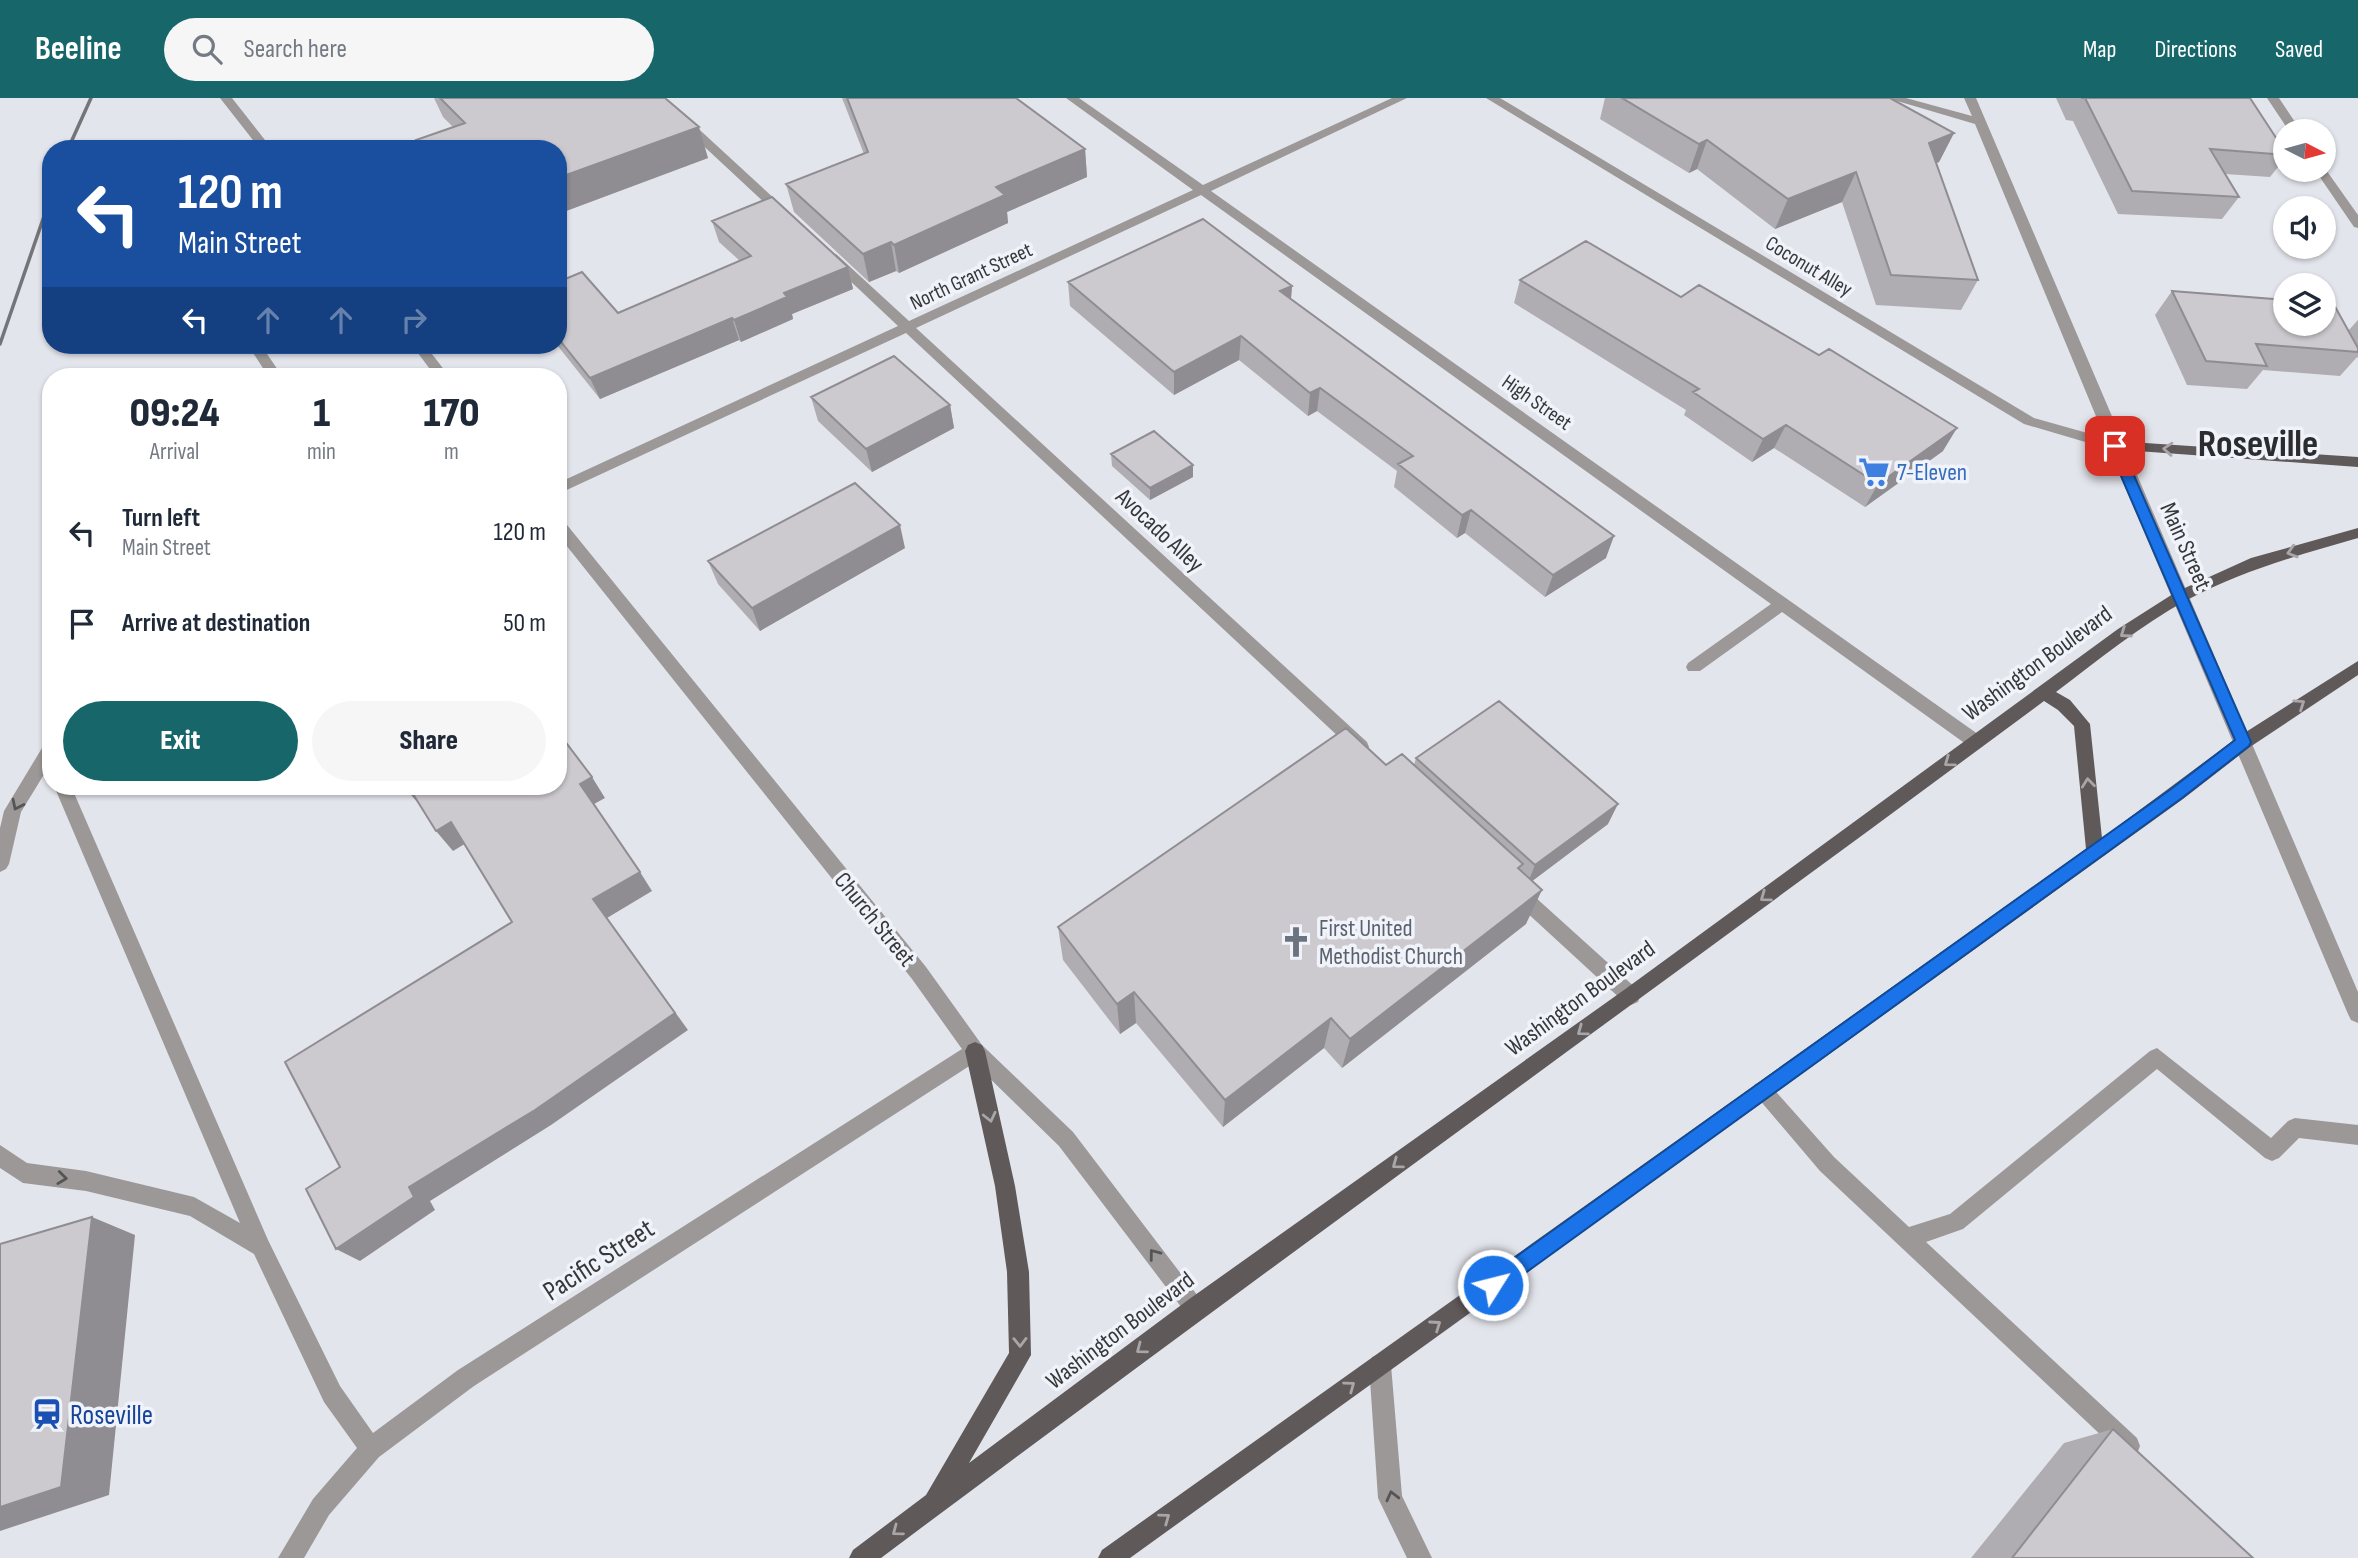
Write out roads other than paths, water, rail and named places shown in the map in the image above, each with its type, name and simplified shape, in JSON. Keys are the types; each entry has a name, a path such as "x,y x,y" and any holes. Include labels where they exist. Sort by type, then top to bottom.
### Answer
{"main road":[{"path":"2115,446 2358,462"},
{"name":"Washington Boulevard","path":"861,1558 1195,1308 1631,996 2043,692 2181,596 2256,562 2358,533"},
{"path":"1110,1558 2244,742 2358,667"},
{"path":"2043,692 2064,705 2082,724 2095,851"},
{"path":"932,1504 1020,1355 1016,1260 1005,1186 975,1051"}],"street":[{"path":"226,98 258,140"},
{"path":"658,98 798,226"},
{"name":"High Street","path":"1073,98 1976,742"},
{"name":"North Grant Street","path":"567,485 1401,98"},
{"name":"Coconut Alley","path":"1492,98 2029,421 2115,446"},
{"path":"1893,98 1981,122"},
{"name":"Main Street","path":"1970,98 2115,446 2244,742 2358,1014"},
{"path":"2273,98 2287,119"},
{"path":"2329,182 2357,222"},
{"name":"Avocado Alley","path":"818,245 1368,754"},
{"path":"425,354 436,368"},
{"name":"Church Street","path":"567,535 919,973 975,1051 1066,1139 1195,1308"},
{"path":"1694,667 1784,603"},
{"path":"0,864 13,811 42,766"},
{"path":"66,795 261,1247 332,1394 371,1449"},
{"path":"1501,877 1631,996"},
{"name":"Pacific Street","path":"290,1558 321,1507 371,1449 466,1378 975,1051"},
{"path":"1908,1238 1956,1222 2157,1057 2272,1151 2295,1128 2358,1135"},
{"path":"1762,1091 1827,1164 2145,1460"},
{"path":"0,1156 23,1173 86,1181 194,1207 261,1247"},
{"path":"1380,1365 1391,1498 1420,1558"}],"railway":[{"path":"72,140 91,98"},
{"path":"0,344 42,222"}],"place":[{"name":"7-Eleven","path":"1874,472"},
{"name":"First United Methodist Church","path":"1296,942"},
{"name":"Roseville","path":"47,1414"}],"district":[{"name":"Roseville","path":"2258,443"}]}
